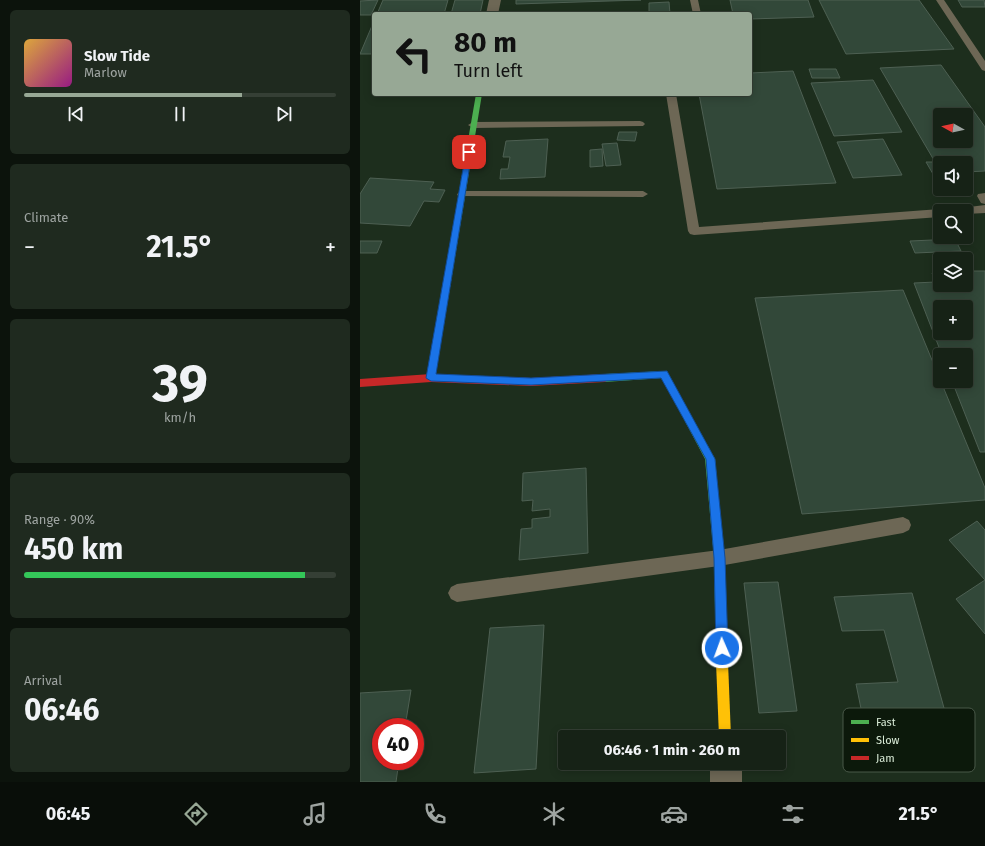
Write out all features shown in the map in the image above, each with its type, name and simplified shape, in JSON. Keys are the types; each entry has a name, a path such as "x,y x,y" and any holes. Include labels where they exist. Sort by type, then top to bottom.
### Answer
{"street":[{"path":"492,12 495,0"},
{"path":"431,378 479,96"},
{"path":"360,383 431,378 531,382 664,374 710,459 719,558 725,730"},
{"path":"726,770 726,782"}],"lane":[{"path":"694,0 697,12"},
{"path":"940,0 985,68"},
{"path":"671,96 694,231 933,214"},
{"path":"474,124 640,124"},
{"path":"462,194 643,194"},
{"path":"985,196 982,196 985,201"},
{"path":"973,210 985,209"},
{"path":"458,593 719,558 903,526"}],"building":[{"path":"378,0 371,15 360,15 360,1"},
{"path":"383,0 448,0 445,12 378,12"},
{"path":"455,0 483,0 480,12 452,12"},
{"path":"516,0 641,0 516,4"},
{"path":"730,0 808,0 814,17 752,19 752,12 733,12"},
{"path":"819,0 919,0 954,49 846,54"},
{"path":"958,0 984,0 985,7 962,7"},
{"path":"669,2 670,12 649,12 649,3"},
{"path":"372,26 372,54 360,54"},
{"path":"941,65 972,108 933,108 933,148 973,148 973,110 985,127 985,171 973,172 973,156 933,156 933,159 880,68"},
{"path":"809,69 836,69 840,78 812,78"},
{"path":"793,71 836,183 717,189 699,96 752,96 752,73"},
{"path":"873,80 902,132 834,136 811,83"},
{"path":"619,132 637,132 635,141 617,140"},
{"path":"548,139 545,177 500,179 501,169 508,169 510,157 503,157 506,141"},
{"path":"883,139 902,175 853,178 837,142"},
{"path":"617,143 621,165 606,166 602,144"},
{"path":"602,149 603,166 590,167 590,150"},
{"path":"926,162 933,162 933,174"},
{"path":"370,178 434,182 430,189 445,190 439,202 424,201 410,226 360,223 360,194"},
{"path":"933,240 933,244 958,244 961,251 915,253 910,241"},
{"path":"360,241 382,241 377,253 360,253"},
{"path":"973,271 985,271 985,452 980,452 955,388 973,388 973,348 939,348 936,340 973,340 973,300 933,300 933,332 914,283 933,282 933,292 973,292"},
{"path":"903,290 933,362 933,388 944,388 985,488 985,500 802,514 755,298"},
{"path":"586,468 588,553 519,560 521,529 532,528 532,519 550,517 550,509 532,511 533,500 522,501 523,473"},
{"path":"977,521 985,530 985,580 949,540"},
{"path":"985,580 985,634 956,599"},
{"path":"778,582 797,711 759,713 744,583"},
{"path":"912,593 944,708 861,708 856,684 898,682 884,630 842,631 834,597"},
{"path":"544,625 536,769 474,773 490,628"},
{"path":"411,690 406,718 372,718 372,770 398,770 396,782 360,782 360,693"}],"traffic: fast":[{"path":"431,378 479,96"},
{"path":"605,378 664,374 710,459 719,558 722,662"}],"traffic: slow":[{"path":"722,662 725,730"}],"traffic: jam":[{"path":"360,383 431,378 531,382 605,378"}],"route":[{"path":"469,152 431,378 531,382 664,374 710,459 719,558 722,648"}]}
